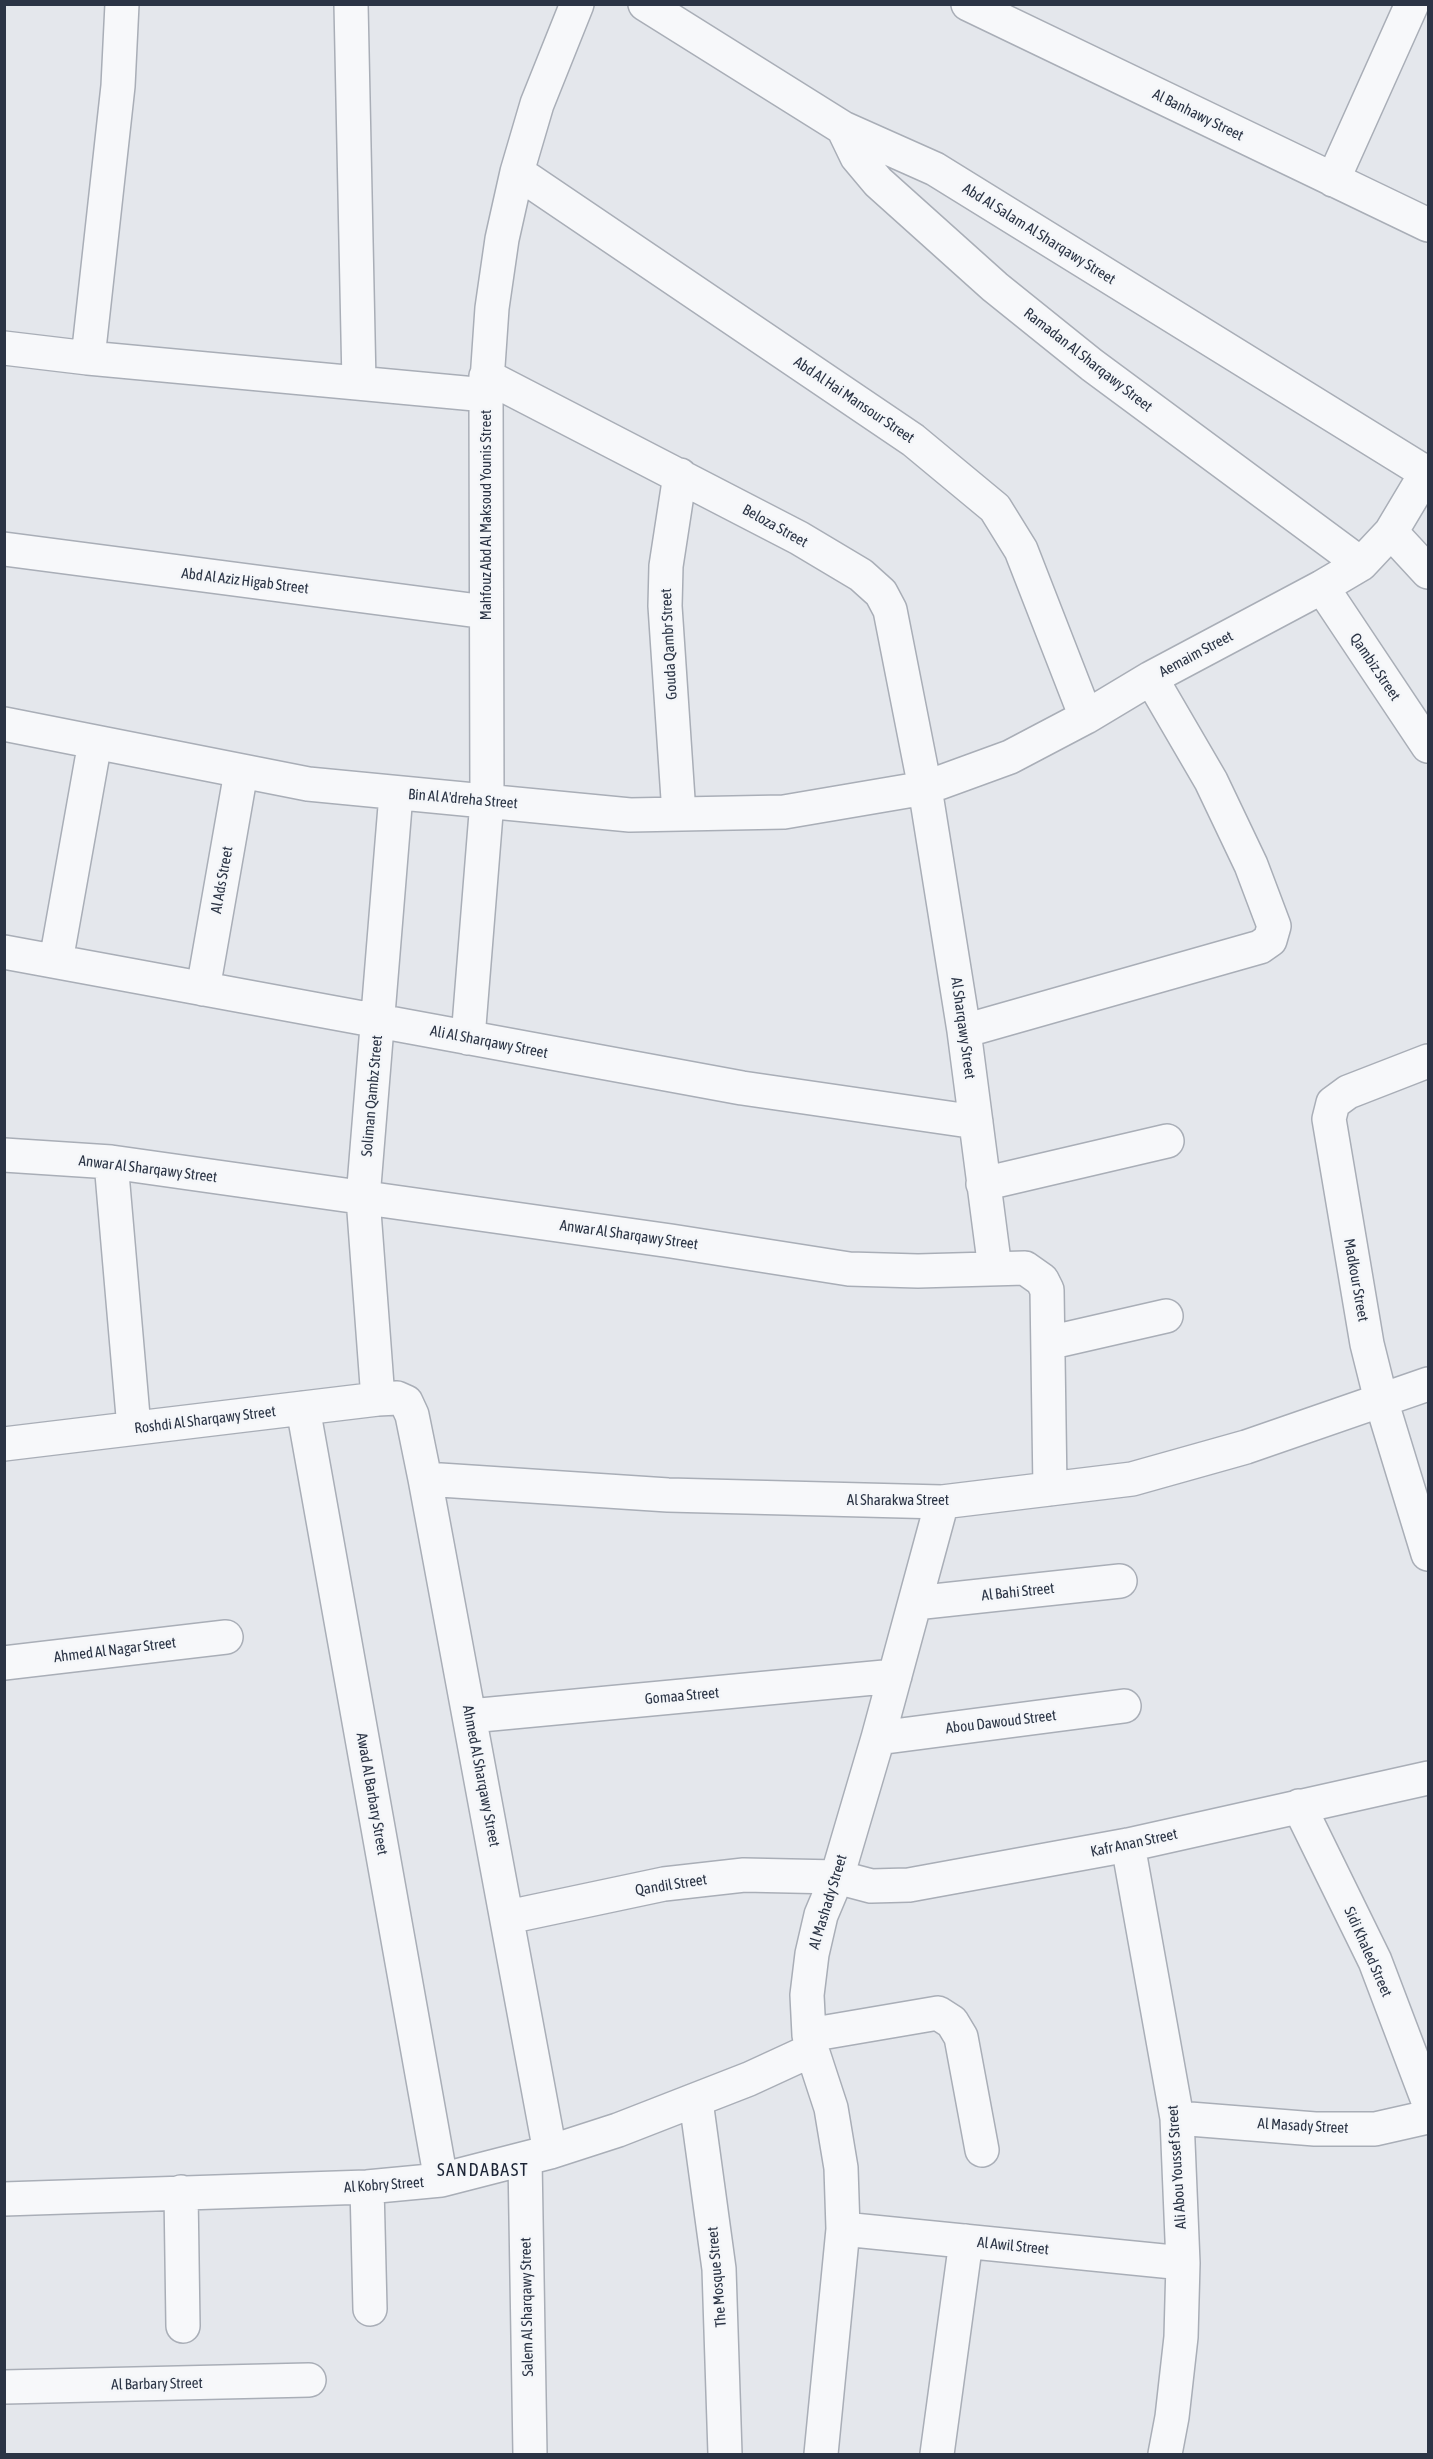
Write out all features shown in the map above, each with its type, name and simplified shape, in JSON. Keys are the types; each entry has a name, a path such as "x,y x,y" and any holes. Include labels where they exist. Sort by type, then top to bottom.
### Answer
{"street":[{"path":"88,358 117,98 122,4"},
{"path":"351,4 359,383"},
{"name":"Mahfouz Abd Al Maksoud Younis Street","path":"468,1038 487,801 486,385 492,308 500,251 517,172 537,104 577,4"},
{"name":"Abd Al Salam Al Sharqawy Street","path":"645,4 843,128 935,169 1428,472"},
{"name":"Al Banhawy Street","path":"968,4 1428,225"},
{"path":"1333,180 1412,4"},
{"name":"Ramadan Al Sharqawy Street","path":"843,128 857,157 878,182 995,287 1092,365 1361,564"},
{"name":"Abd Al Hai Mansour Street","path":"517,172 913,440 995,508 1021,550 1086,717"},
{"path":"4,348 359,383 486,385"},
{"name":"Beloza Street","path":"486,385 680,475 799,538 861,575 880,593 890,610 925,788"},
{"name":"Aemaim Street","path":"925,788 1010,757 1361,564 1391,532 1428,472"},
{"name":"Gouda Qambr Street","path":"679,814 665,606 666,566 680,475"},
{"path":"1391,532 1428,572"},
{"name":"Abd Al Aziz Higab Street","path":"4,549 486,612"},
{"name":"Qambiz Street","path":"1322,587 1428,746"},
{"path":"964,1031 1260,947 1270,940 1274,926 1251,865 1211,781 1151,678"},
{"name":"Bin Al A'dreha Street","path":"4,724 308,784 630,815 784,812 925,788"},
{"path":"56,962 95,742"},
{"name":"Al Ads Street","path":"203,989 241,772"},
{"name":"Al Sharqawy Street","path":"925,788 964,1031 995,1269"},
{"name":"Soliman Qambz Street","path":"392,1400 363,1198 396,794"},
{"name":"Ali Al Sharqawy Street","path":"4,952 742,1088 976,1122"},
{"name":"Madkour Street","path":"1428,1061 1348,1092 1334,1103 1329,1119 1367,1344 1381,1401 1428,1554"},
{"path":"984,1184 1167,1141"},
{"name":"Anwar Al Sharqawy Street","path":"4,1155 111,1162 671,1241 849,1269 918,1271 1025,1268 1042,1280 1047,1290 1050,1489"},
{"path":"111,1162 134,1428"},
{"path":"1048,1343 1166,1316"},
{"name":"Al Sharakwa Street","path":"425,1479 668,1495 942,1502 1132,1479 1246,1447 1428,1384"},
{"name":"Roshdi Al Sharqawy Street","path":"4,1444 303,1408 392,1400"},
{"name":"Ahmed Al Sharqawy Street","path":"392,1400 412,1415 425,1479 508,1917 537,2155"},
{"name":"Awad Al Barbary Street","path":"303,1408 441,2180"},
{"name":"Al Mashady Street","path":"821,2454 843,2229 841,2168 831,2108 811,2043 807,1995 812,1954 821,1915 837,1877 878,1738 942,1502"},
{"name":"Al Bahi Street","path":"915,1603 1120,1581"},
{"name":"Ahmed Al Nagar Street","path":"4,1663 226,1637"},
{"name":"Gomaa Street","path":"470,1716 895,1676"},
{"name":"Abou Dawoud Street","path":"878,1738 1124,1706"},
{"name":"Kafr Anan Street","path":"837,1877 871,1886 909,1885 1128,1845 1428,1778"},
{"name":"Sidi Khaled Street","path":"1299,1806 1375,1961 1428,2101"},
{"name":"Ali Abou Youssef Street","path":"1128,1845 1177,2118 1183,2263 1181,2337 1172,2417 1165,2454"},
{"name":"Qandil Street","path":"508,1917 664,1884 744,1875 837,1877"},
{"name":"Al Kobry Street","path":"4,2199 367,2187 441,2180 537,2155 618,2130 696,2101 811,2043 938,2013 952,2022 961,2037 982,2150"},
{"name":"The Mosque Street","path":"696,2101 719,2269 725,2454"},
{"name":"Al Masady Street","path":"1177,2118 1315,2129 1375,2129 1428,2117"},
{"name":"Salem Al Sharqawy Street","path":"530,2454 537,2155"},
{"path":"367,2187 370,2309"},
{"path":"181,2192 183,2326"},
{"name":"Al Awil Street","path":"843,2229 1183,2263"},
{"path":"937,2454 966,2241"},
{"name":"Al Barbary Street","path":"4,2387 309,2380"}],"district":[{"name":"SANDABAST","path":"483,2170"}]}
